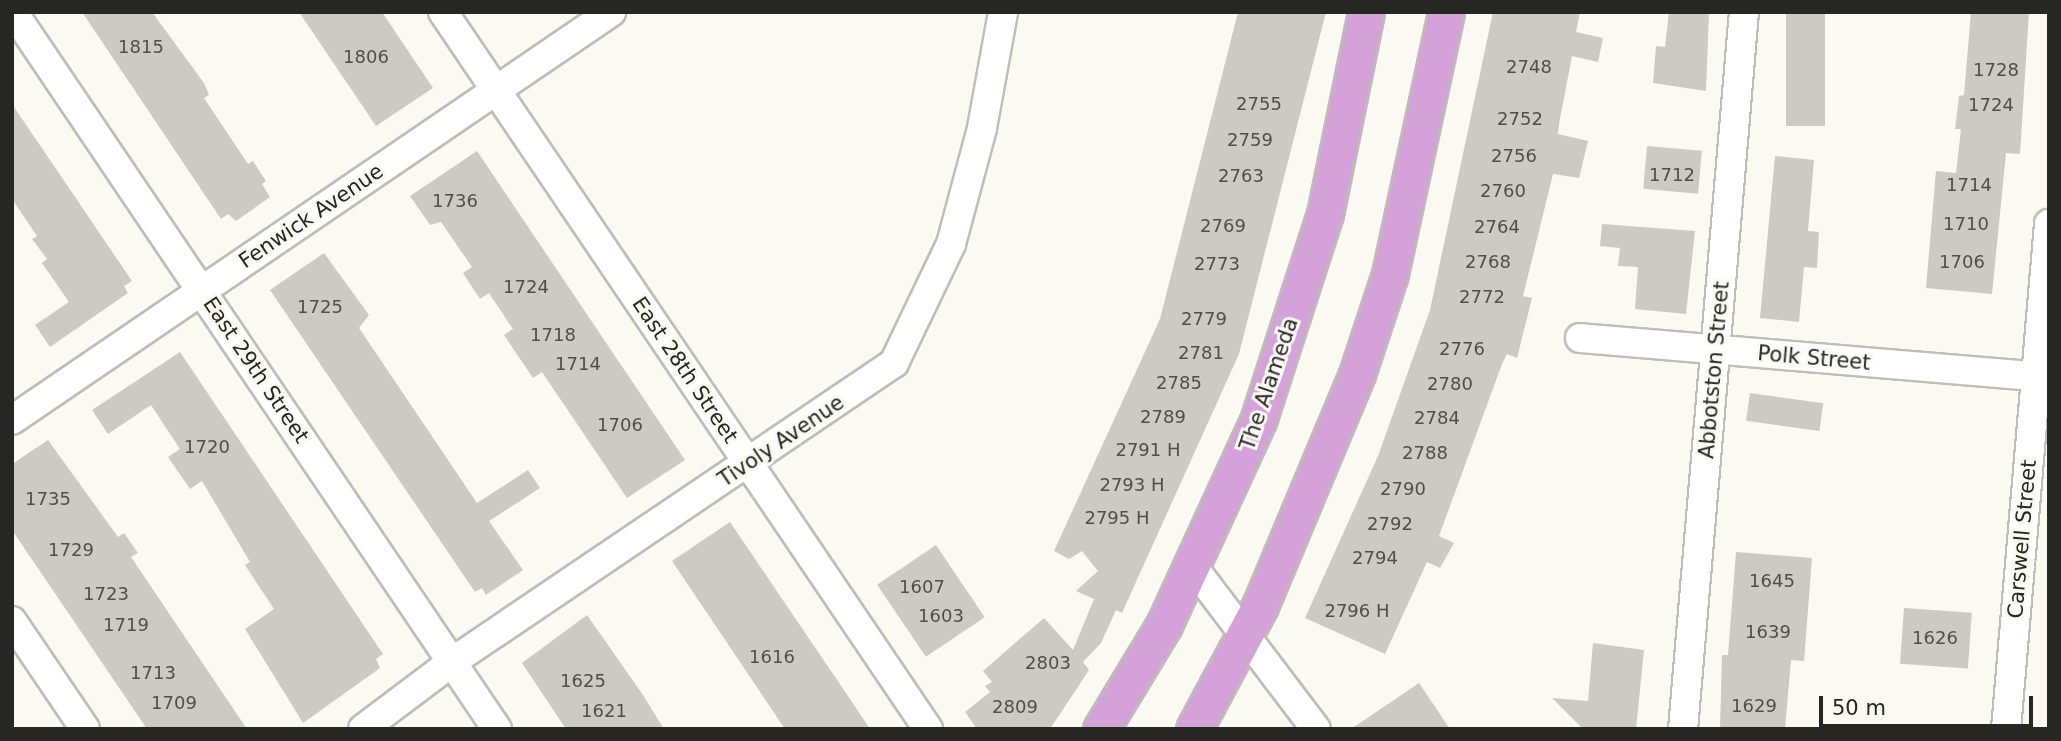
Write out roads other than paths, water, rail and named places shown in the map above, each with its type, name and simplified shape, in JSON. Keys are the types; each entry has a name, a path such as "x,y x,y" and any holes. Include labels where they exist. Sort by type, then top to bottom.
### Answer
{"main road":[{"name":"The Alameda","path":"1101,729 1193,567 1281,358 1325,214 1366,12"},
{"path":"1194,729 1247,633 1327,457 1391,274 1446,12"}],"street":[{"name":"East 29th Street","path":"13,12 497,729"},
{"name":"East 28th Street","path":"443,12 928,729"},
{"name":"Fenwick Avenue","path":"12,420 611,12"},
{"name":"Tivoly Avenue","path":"363,729 452,662 894,363 951,244 982,128 1003,12"},
{"name":"Abbotston Street","path":"1683,729 1744,12"},
{"name":"Carswell Street","path":"2006,729 2042,377 2049,224"},
{"name":"Polk Street","path":"1580,338 2042,377"},
{"path":"1193,567 1247,633 1316,729"},
{"path":"12,621 85,729"}]}
